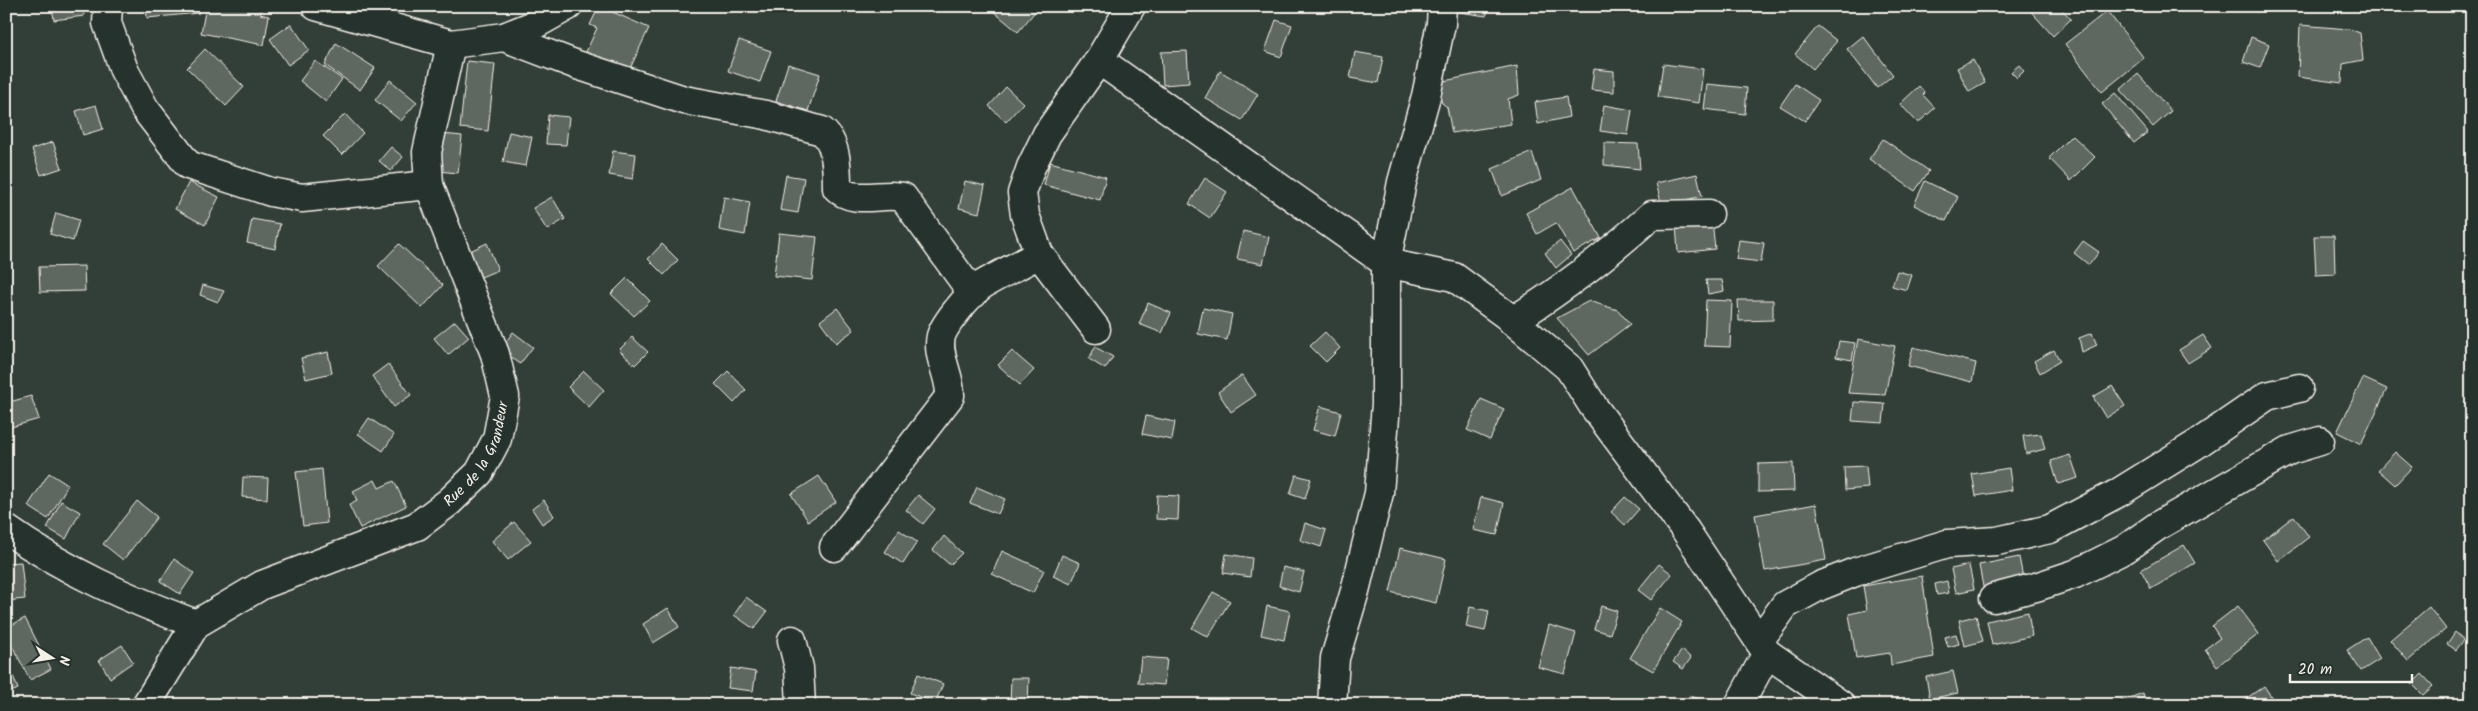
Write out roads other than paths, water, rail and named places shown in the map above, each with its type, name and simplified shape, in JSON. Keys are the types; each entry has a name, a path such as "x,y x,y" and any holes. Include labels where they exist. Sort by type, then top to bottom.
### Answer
{"street":[{"path":"108,6 107,23 124,70 145,109 188,165 271,192 302,198 429,185"},
{"path":"316,6 451,44 504,37 534,25 568,6"},
{"path":"1096,329 1039,254 1025,214 1022,194 1031,167 1046,134 1099,60 1130,6"},
{"path":"1332,705 1335,658 1355,591 1379,493 1386,404 1386,263 1402,182 1426,96 1441,24 1442,6"},
{"path":"504,37 577,65 684,100 766,115 822,130 832,144 837,188 841,193 861,197 903,196 973,294"},
{"name":"Rue de la Grandeur","path":"146,705 196,624 262,585 417,526 449,502 479,473 497,439 505,396 495,354 429,185 427,152 451,44"},
{"path":"1099,60 1386,263 1454,277 1569,368 1593,406 1686,531 1763,647 1841,705"},
{"path":"1512,321 1538,305 1598,261 1652,215 1709,214"},
{"path":"834,547 950,396 950,384 941,353 941,336 951,318 980,286 1039,254"},
{"path":"1739,705 1763,647 1784,605 1820,586 1855,572 1947,544 1996,541 2050,529 2118,493 2198,444 2267,396 2298,388"},
{"path":"1994,598 2075,574 2125,549 2159,525 2290,450 2320,441"},
{"path":"6,529 37,551 126,598 196,624"},
{"path":"792,640 799,668 801,705"}]}
